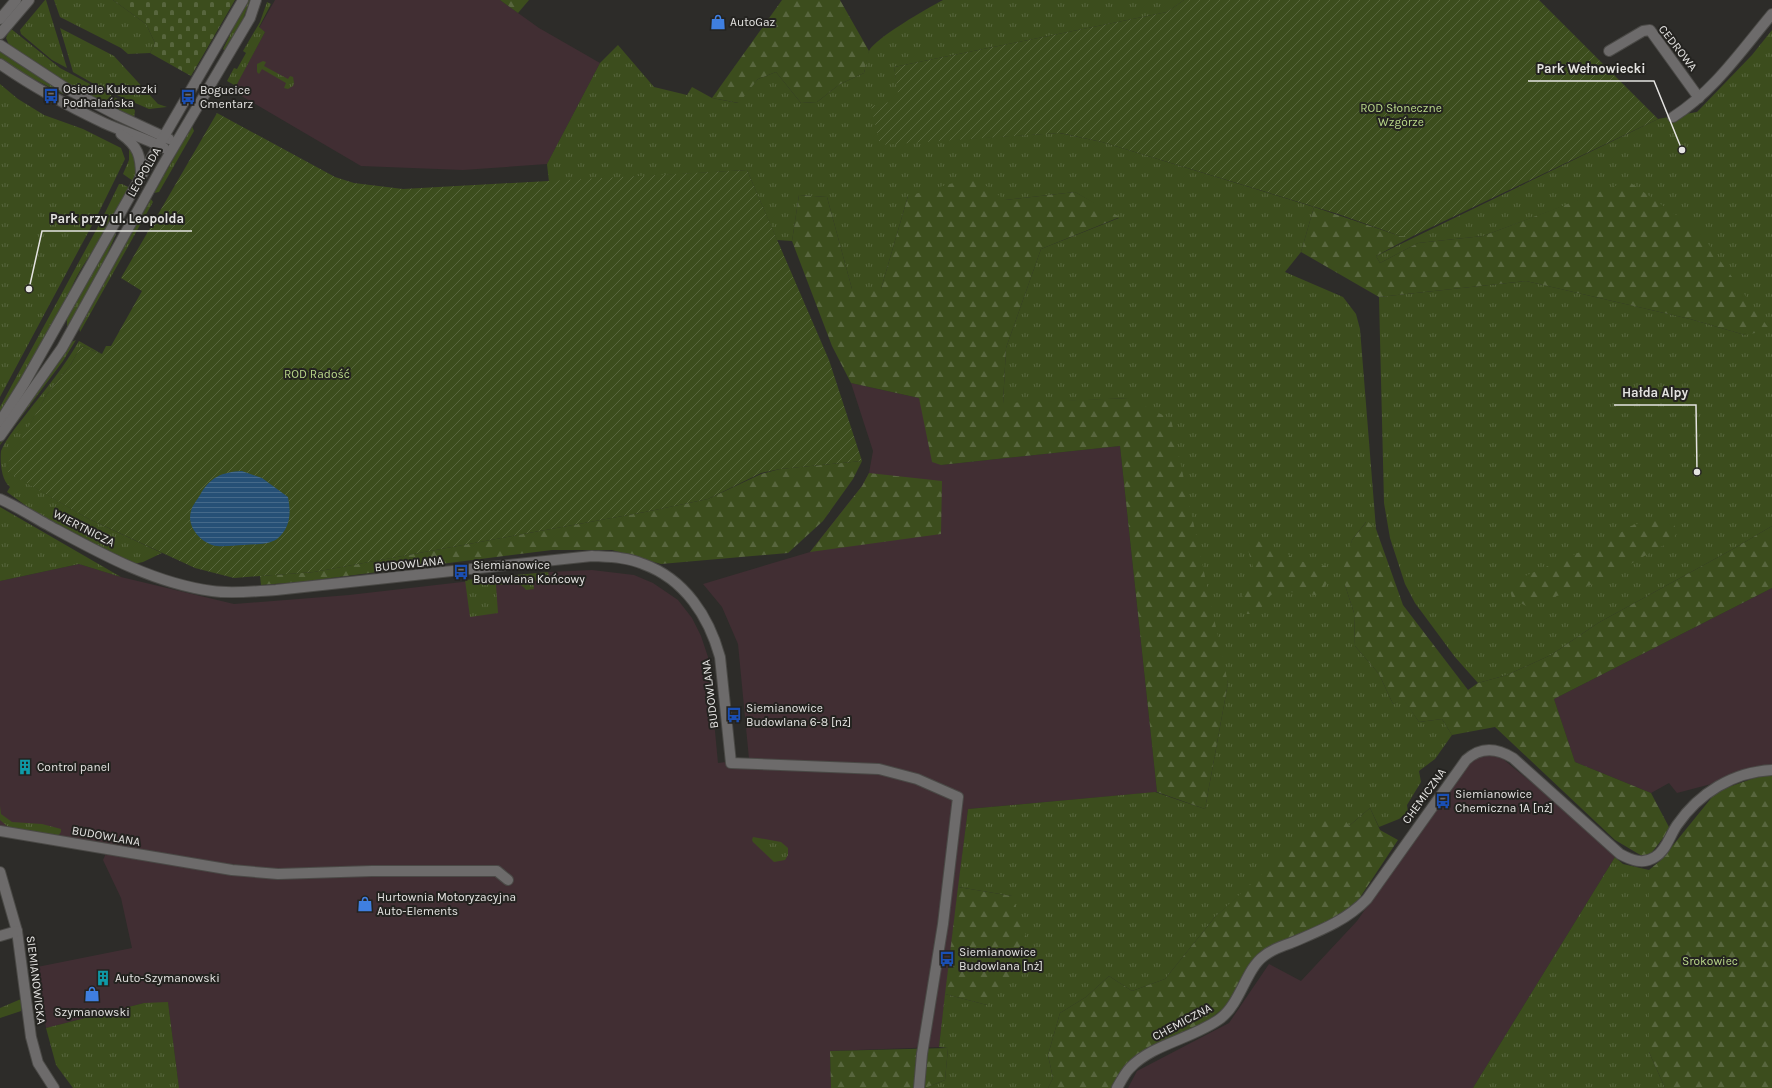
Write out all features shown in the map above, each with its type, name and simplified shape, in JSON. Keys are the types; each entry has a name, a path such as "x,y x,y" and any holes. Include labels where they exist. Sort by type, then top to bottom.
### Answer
{"street":[{"path":"0,19 16,0"},
{"path":"0,34 29,0"},
{"name":"LEOPOLDA","path":"0,422 57,326 141,176 243,0"},
{"name":"LEOPOLDA","path":"0,436 71,333 176,142 243,31 250,18 256,0"},
{"path":"1673,117 1699,98 1714,83 1772,14"},
{"name":"CEDROWA","path":"1609,52 1643,31 1650,30 1699,98"},
{"path":"0,45 67,89 117,115 176,142"},
{"path":"0,64 51,96 171,152"},
{"path":"104,122 134,144 139,156 141,176"},
{"path":"57,326 71,333"},
{"name":"WIERTNICZA","path":"0,491 19,507"},
{"name":"WIERTNICZA","path":"0,499 19,507 76,540 139,570"},
{"name":"BUDOWLANA","path":"139,570 159,579 192,588 233,593 461,572 592,556 620,558 644,564 673,580 692,600 709,624 720,657 731,763 879,770 917,779 958,797 943,924 922,1054 919,1088"},
{"name":"CHEMICZNA","path":"1117,1088 1130,1068 1144,1057 1203,1029 1225,1014 1238,997 1255,967 1264,956 1337,923 1356,910 1367,899 1466,760 1480,750 1495,750 1513,758 1620,854 1638,861 1649,860 1658,854 1686,813 1714,788 1747,774 1772,770"},
{"name":"BUDOWLANA","path":"0,831 208,866 278,874 372,871 497,871 508,880"},
{"name":"SIEMIANOWICKA","path":"0,872 17,931 31,1037 38,1063 54,1088"},
{"path":"0,936 17,931"}],"shaded area":[{"path":"275,0 500,0 539,28 600,63 547,164 463,170 361,166 233,91 265,32 259,28"},
{"path":"851,383 919,398 941,465 1120,446 1157,792 968,809 939,1047 830,1051 831,1088 179,1088 168,1003 144,1003 46,1028 37,967 132,948 121,898 103,860 109,847 0,826 0,581 79,564 121,577 234,604 349,595 548,572 592,570 634,575 653,583 678,600 692,618 701,636 708,657 718,763 749,759 738,644 722,607 703,584 810,552 862,486 869,473 873,451"},
{"path":"1772,588 1772,768 1677,793 1669,783 1651,793 1575,762 1554,699"},
{"path":"1487,752 1503,759 1572,816 1615,857 1473,1088 1128,1088 1137,1071 1229,1023 1269,964 1301,981 1357,921 1458,776 1475,758"}],"green space":[{"path":"45,0 67,68 52,60 21,34 20,30"},
{"path":"54,0 113,0 146,24 155,43 150,53 128,54 121,48 60,17"},
{"path":"113,0 235,0 191,76 150,53 155,43 146,24"},
{"path":"247,0 250,0 243,19 225,51 223,49"},
{"path":"500,0 529,0 518,13"},
{"path":"782,0 840,0 869,51 864,73 840,84 817,102 801,103 776,72 758,79 739,103 712,98"},
{"path":"943,0 1184,0 1167,12 894,67 900,100 880,144 1059,133 1102,142 1314,207 1301,252 1285,272 1343,297 1356,314 1360,329 1376,529 1366,522 1352,540 1345,585 1354,613 1355,646 1379,674 1393,704 1403,698 1419,722 1442,719 1452,735 1435,759 1419,771 1421,782 1407,805 1408,812 1399,819 1379,827 1370,808 1349,826 1267,871 1215,917 1165,979 1132,991 1109,976 1086,997 1060,1013 1048,1055 1053,1078 1048,1088 925,1088 945,1080 948,1048 939,1047 945,994 987,1005 1012,896 958,887 968,809 1155,792 1205,809 1228,683 1128,398 1003,404 1006,348 1041,249 1119,218 1075,192 1005,200 908,196 881,289 852,289 827,197 799,195 792,241 777,240 747,170 549,182 547,164 600,63 618,45 654,87 687,95 692,87 712,98 738,103 758,79 776,72 801,103 817,102 840,84 864,73 867,56 873,45 891,31"},
{"name":"ROD Słoneczne Wzgórze","path":"1184,0 1539,0 1658,119 1413,236 1400,236 1338,214 1102,142 1060,133 880,145 871,106 899,100 894,67 1167,12"},
{"path":"267,2 271,4 259,27 265,32 236,86 227,81 234,68 237,69 246,53 243,51 260,22"},
{"path":"10,28 60,68 133,107 135,111 134,117 101,103 85,94 9,45 6,38"},
{"path":"60,28 114,56 158,104 167,107 149,109 101,88 73,72"},
{"path":"1772,30 1772,526 1598,623 1551,655 1507,675 1478,683 1455,657 1415,603 1405,584 1390,538 1384,503 1379,297 1526,281 1690,319 1745,335 1628,182 1483,236 1418,243 1380,263 1376,256 1658,119 1697,112 1752,55"},
{"path":"0,51 65,93 63,94 22,73 3,61 0,59"},
{"path":"263,61 266,62 264,66 288,79 290,76 293,77 293,86 288,89 284,88 286,83 262,69 259,74 257,72 257,64"},
{"path":"0,84 18,99 44,115 83,129 121,148 125,159 98,214 0,397"},
{"name":"ROD Radość","path":"217,113 335,177 354,183 403,189 747,170 829,360 862,461 780,469 761,473 708,499 645,512 314,572 234,578 195,568 87,518 4,470 47,394 71,364 81,346 102,354 106,346 111,346 142,291 121,278"},
{"path":"192,126 194,131 159,192 154,193"},
{"path":"129,145 136,162 136,172 133,181 123,174 129,160"},
{"path":"974,177 1005,200 1075,192 1120,217 1041,249 1006,348 1003,403 1128,398 1171,419 1228,683 1205,809 1157,792 1120,446 941,465 932,462 919,398 851,383 832,346 792,241 799,195 827,197 852,289 881,289 908,196"},
{"path":"1628,181 1699,231 1770,330 1745,335 1690,319 1526,281 1379,297 1301,252 1314,207 1400,236 1413,236 1376,256 1380,263 1418,243 1483,236"},
{"path":"119,184 130,188 103,236 73,283 67,300 0,417 0,407 100,223"},
{"path":"151,199 153,202 80,332 79,327"},
{"path":"114,233 116,234 99,273 67,327 67,318"},
{"path":"76,340 63,361 0,445 10,426 31,395 71,342"},
{"path":"79,341 102,354 81,346 71,364 47,394 5,470 87,518 162,553 143,562 134,564 43,518 7,492 10,487 5,480 1,465 1,451 3,446 9,436 61,369"},
{"path":"862,461 853,479 823,521 788,553 661,564 612,550 552,550 299,582 261,585 260,576 314,572 645,512 708,499 761,474 780,469"},
{"path":"869,473 942,481 941,534 810,552 862,486"},
{"path":"0,507 121,577 79,564 0,581"},
{"path":"1651,519 1664,519 1673,522 1677,532 1671,544 1662,546 1599,582 1528,607 1512,598 1510,590 1514,581 1612,538 1631,526"},
{"path":"1367,521 1376,529 1403,605 1468,690 1478,683 1507,675 1551,655 1598,623 1772,526 1772,588 1554,699 1575,762 1651,793 1670,829 1649,856 1642,856 1615,840 1495,727 1452,735 1442,719 1419,722 1403,699 1393,704 1379,674 1355,646 1354,613 1345,585 1343,570 1352,540"},
{"path":"1256,540 1299,561 1326,566 1328,580 1323,589 1315,595 1292,592 1275,593 1271,595 1260,610 1255,614 1247,614 1242,603 1242,598 1255,575 1248,544"},
{"path":"548,572 549,576 547,579 533,581 534,589 526,590 520,585 516,584 496,585 498,613 470,617 465,580"},
{"name":"Srokowiec","path":"1772,772 1772,1088 1665,1088 1649,1052 1649,870 1661,860 1717,791"},
{"path":"0,806 1,814 12,822 42,824 61,829 61,832 58,836 13,829 0,820"},
{"path":"1370,808 1380,830 1398,840 1355,905 1332,920 1259,955 1224,1008 1207,1021 1127,1064 1113,1088 1048,1088 1053,1078 1048,1055 1060,1013 1086,997 1109,976 1132,991 1165,979 1215,917 1325,816 1345,820 1349,826"},
{"path":"753,837 781,842 788,848 788,855 785,860 774,862 753,842"},
{"path":"1615,857 1623,864 1649,870 1649,1052 1665,1088 1473,1088"},
{"path":"958,887 1012,896 1032,953 987,1005 945,994"},
{"path":"21,999 21,1011 0,1018 0,1008"},
{"path":"168,1002 179,1088 73,1088 56,1065 46,1028 144,1003"},
{"path":"948,1048 945,1080 925,1088 831,1088 830,1051"}],"water":[{"path":"242,471 262,478 288,497 290,514 285,530 277,539 261,544 223,546 211,545 196,534 193,529 190,517 193,505 212,480 223,474"}],"place":[{"name":"AutoGaz","path":"718,22"},
{"name":"Osiedle Kukuczki Podhalańska","path":"51,96"},
{"name":"Bogucice Cmentarz","path":"188,97"},
{"name":"Park Wełnowiecki","path":"1682,150"},
{"name":"Park przy ul. Leopolda","path":"29,289"},
{"name":"Hałda Alpy","path":"1697,472"},
{"name":"Siemianowice Budowlana Końcowy","path":"461,572"},
{"name":"Siemianowice Budowlana 6-8 [nż]","path":"734,715"},
{"name":"Control panel","path":"25,767"},
{"name":"Siemianowice Chemiczna 1A [nż]","path":"1443,801"},
{"name":"Hurtownia Motoryzacyjna Auto-Elements","path":"365,904"},
{"name":"Siemianowice Budowlana [nż]","path":"947,959"},
{"name":"Auto-Szymanowski","path":"103,978"},
{"name":"Szymanowski","path":"92,994"}]}
